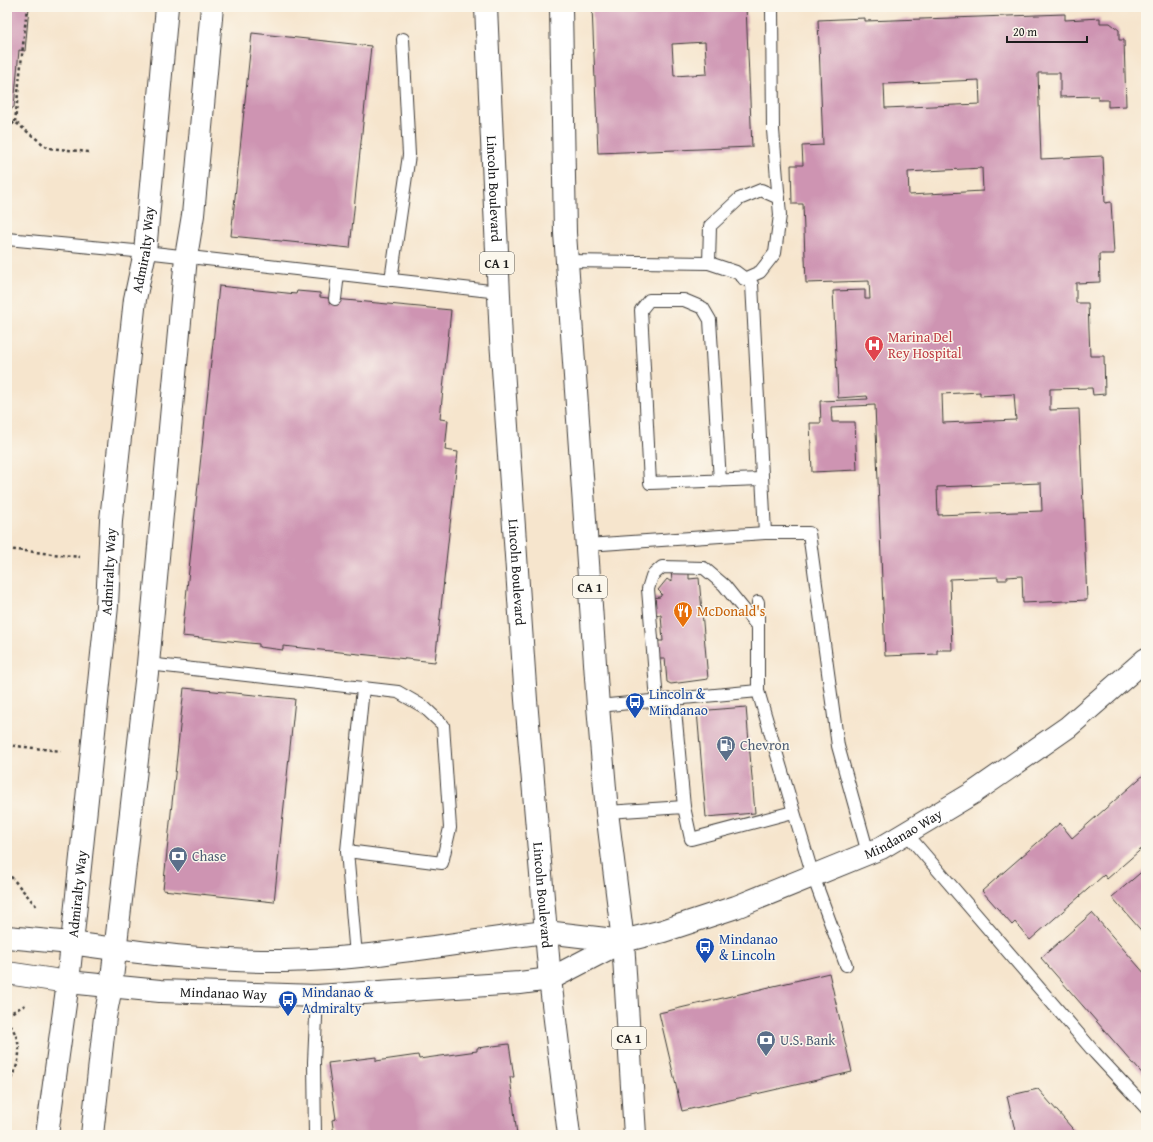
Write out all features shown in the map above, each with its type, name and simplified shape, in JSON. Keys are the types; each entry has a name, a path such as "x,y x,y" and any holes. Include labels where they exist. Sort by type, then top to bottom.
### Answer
{"main road":[{"name":"Admiralty Way","path":"47,1135 68,982 107,606 111,520 135,299 145,252 167,7"},
{"path":"92,1135 105,1017 116,949 148,664 186,257 193,215 212,7"},
{"name":"Lincoln Boulevard","path":"486,7 498,292 526,700 550,979 569,1135"},
{"name":"CA 1","path":"561,7 565,233 598,706 607,812 623,941 635,1135"},
{"name":"Mindanao Way","path":"7,973 68,982 160,991 318,996 520,983 550,979 623,941 663,931 736,907 868,853 906,833 973,793 1068,727 1146,659"},
{"name":"Mindanao Way","path":"7,937 225,960 285,961 356,956 546,932 623,941"}],"lane":[{"path":"740,275 760,272 775,253 780,214 773,130 772,7"},
{"path":"391,280 409,155 403,39"},
{"path":"709,264 710,226 739,199 761,190 778,198"},
{"path":"7,239 145,252 498,292"},
{"path":"568,261 709,264 740,275 752,284 765,534"},
{"path":"336,299 338,274"},
{"path":"720,481 710,320 702,308 684,300 649,300 641,310 650,483 720,481 761,479"},
{"path":"587,546 765,534 809,533 838,746 868,853"},
{"path":"657,701 648,589 652,576 662,567 704,568 724,585 758,627"},
{"path":"758,602 758,691 792,812 813,876 846,965"},
{"path":"148,664 398,692 424,707 443,725 450,828 442,863 347,851"},
{"path":"356,956 347,851 363,688"},
{"path":"598,706 758,691"},
{"path":"674,699 684,807 691,839 792,812"},
{"path":"607,812 684,807"},
{"path":"906,833 1095,1053 1146,1108"},
{"path":"315,1135 314,1062 318,996"}],"path":[{"path":"7,128 15,122 27,7"},
{"path":"15,122 48,148 89,152"},
{"path":"7,549 80,557"},
{"path":"7,745 61,751"},
{"path":"7,872 37,907"},
{"path":"7,1014 27,1004"},
{"path":"7,1020 16,1032 20,1051 16,1071 7,1085"}],"building":[{"path":"7,7 29,7 25,51 19,50 14,107 7,112"},
{"path":"592,7 746,7 752,147 598,153","holes":["705,42 707,74 674,76 672,44"]},
{"path":"1065,14 1065,20 1100,18 1100,23 1110,23 1119,30 1119,40 1124,40 1126,106 1108,107 1108,100 1098,100 1098,96 1060,97 1060,73 1038,73 1041,159 1103,156 1105,203 1111,202 1114,254 1099,254 1100,282 1076,283 1076,303 1088,303 1090,356 1104,356 1105,394 1093,395 1092,388 1050,389 1050,410 1079,409 1087,600 1023,603 1022,576 1007,577 1007,580 998,580 998,577 950,579 952,650 937,650 937,654 885,656 875,405 831,407 832,422 855,422 857,470 812,472 810,423 821,423 820,401 868,399 867,396 838,398 833,291 865,290 865,299 870,299 869,281 806,283 803,204 792,204 791,165 803,165 802,146 823,145 818,20 865,18 865,21","holes":["979,80 980,104 885,108 884,84","982,168 983,191 909,195 908,172","980,392 980,396 1014,394 1016,420 943,423 942,394","1041,483 1042,511 938,515 937,487"]},
{"path":"252,33 371,46 350,248 231,236"},
{"path":"219,286 296,294 297,291 320,293 320,297 335,299 451,310 440,419 448,420 445,450 458,452 435,662 283,646 283,650 259,647 259,644 182,636"},
{"name":"McDonald's","path":"689,569 689,579 699,578 708,679 671,684 667,682 665,658 657,658 655,641 663,641 661,615 652,616 651,598 660,597 662,594 658,590 667,579 671,582 672,581 671,570"},
{"path":"184,688 295,699 274,902 163,890"},
{"name":"Chevron","path":"746,707 755,813 706,817 697,711"},
{"path":"1146,773 1146,845 1107,879 1104,875 1030,940 1015,922 1012,925 982,891 1060,823 1072,838"},
{"path":"1146,868 1146,936 1112,897"},
{"path":"1092,913 1146,975 1146,1078 1041,958"},
{"path":"829,973 852,1072 682,1111 659,1013"},
{"path":"509,1044 514,1077 510,1077 517,1135 334,1135 332,1120 336,1119 328,1063 376,1057 376,1061 418,1055 419,1059 477,1051 477,1048"},
{"path":"1038,1089 1078,1135 1016,1135 1007,1096"}],"place":[{"name":"Marina Del Rey Hospital","path":"874,362"},
{"name":"McDonald's","path":"683,628"},
{"name":"Lincoln & Mindanao","path":"635,719"},
{"name":"Chevron","path":"726,762"},
{"name":"Chase","path":"178,873"},
{"name":"Mindanao & Lincoln","path":"705,964"},
{"name":"Mindanao & Admiralty","path":"288,1017"},
{"name":"U.S. Bank","path":"766,1057"}]}
